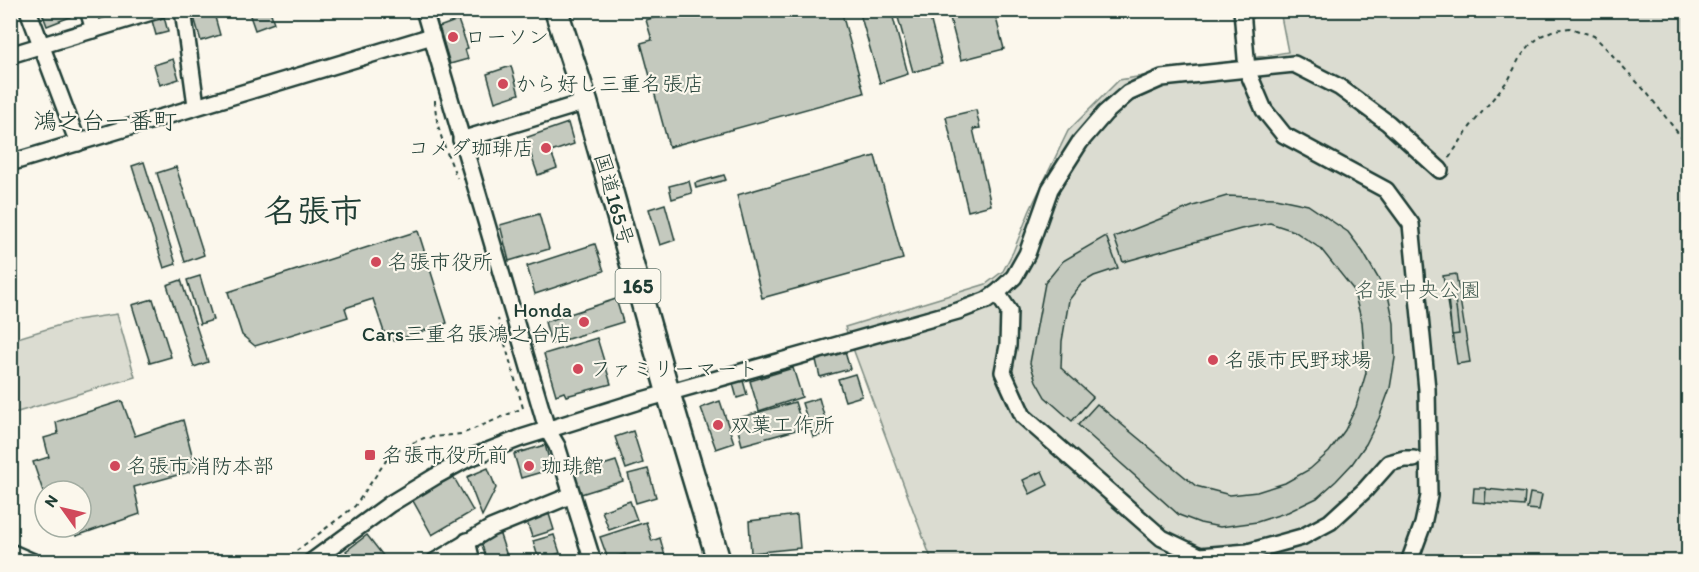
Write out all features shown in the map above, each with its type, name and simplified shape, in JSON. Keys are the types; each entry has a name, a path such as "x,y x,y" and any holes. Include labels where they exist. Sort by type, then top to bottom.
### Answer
{"highway":[{"name":"国道165号","path":"561,12 668,392 720,561"}],"street":[{"path":"28,10 78,142"},
{"path":"88,10 94,30"},
{"path":"10,55 158,10"},
{"path":"183,10 196,105"},
{"path":"424,10 547,429 557,446 593,561"},
{"path":"1242,10 1246,70 1264,110 1284,135 1386,190 1411,224 1427,389 1429,496 1423,524 1409,561"},
{"path":"10,163 196,105 432,36"},
{"path":"310,561 390,504 467,459 547,429 668,392 976,305 997,293 1021,267 1050,189 1064,165 1093,126 1128,93 1162,78 1293,64 1339,87 1388,123 1440,170"},
{"path":"461,140 586,102"},
{"path":"997,293 1009,311 1008,346 1003,372 1023,416 1162,538 1200,556 1248,552 1302,537 1330,522 1365,490 1389,463 1414,459"},
{"path":"434,561 466,541 518,516 573,495"},
{"path":"466,541 472,561"},
{"path":"10,552 33,561"}],"path":[{"path":"1440,170 1470,127 1509,79 1519,59 1530,45 1541,36 1554,30 1570,28 1582,30 1594,36 1647,93 1689,146"},
{"path":"435,94 435,116 460,185"},
{"path":"282,561 355,506 392,452 424,438 462,434 524,408 496,312"}],"green space":[{"name":"名張中央公園","path":"1280,11 1688,11 1688,561 932,561 845,327 986,284 1003,271 1068,131 1119,80 1288,52"},
{"path":"117,314 135,377 11,414 11,340 76,320"}],"building":[{"path":"41,10 67,10 70,17 47,26"},
{"path":"192,10 213,10 220,35 201,41"},
{"path":"248,10 270,10 274,23 255,30"},
{"path":"679,10 841,10 864,93 669,147 641,43 652,40 646,20"},
{"path":"859,10 891,10 908,74 880,83"},
{"path":"896,10 928,10 942,64 913,72"},
{"path":"948,10 994,10 1004,49 961,60"},
{"path":"163,13 168,32 156,35 151,17"},
{"name":"ローソン","path":"458,20 468,48 465,49 468,59 450,64 439,27"},
{"path":"173,59 179,79 160,85 154,65"},
{"name":"から好し三重名張店","path":"511,66 519,94 495,102 487,74"},
{"path":"976,110 980,128 973,129 991,205 968,211 946,117"},
{"name":"コメダ珈琲店","path":"568,123 574,144 551,152 557,168 538,175 525,138"},
{"path":"875,156 903,259 762,298 737,195"},
{"path":"144,162 176,264 164,268 132,166"},
{"path":"176,167 204,255 185,262 157,173"},
{"path":"724,175 726,180 696,188 695,183"},
{"path":"689,181 692,193 672,199 669,186"},
{"path":"1227,196 1275,198 1308,205 1348,232 1363,252 1388,295 1394,323 1395,358 1390,388 1379,418 1366,444 1336,481 1317,498 1288,512 1257,522 1220,527 1179,515 1078,425 1097,404 1196,486 1230,495 1257,492 1285,483 1310,469 1329,452 1345,430 1356,407 1366,373 1362,322 1353,289 1321,249 1294,231 1270,223 1123,262 1114,237 1193,206"},
{"path":"665,204 675,240 660,245 649,209"},
{"path":"539,214 549,249 509,261 500,225"},
{"name":"名張市役所","path":"418,231 447,323 394,341 385,335 373,299 345,308 348,317 255,346 242,335 228,292"},
{"path":"1106,236 1118,268 1094,276 1082,283 1069,300 1062,341 1061,368 1093,397 1072,421 1045,397 1030,363 1045,283 1063,261"},
{"path":"595,244 604,271 535,294 527,266"},
{"path":"1456,274 1470,362 1457,364 1443,276"},
{"path":"200,276 213,320 200,324 187,280"},
{"path":"181,280 208,362 194,367 167,285"},
{"path":"1448,298 1455,298 1459,334 1452,335"},
{"path":"153,299 171,357 150,363 132,305"},
{"name":"Honda Cars三重名張鴻之台店","path":"616,299 623,322 551,344 545,322"},
{"name":"ファミリーマート","path":"597,338 611,384 566,396 564,392 556,395 544,354"},
{"path":"845,352 850,369 820,377 816,360"},
{"path":"793,368 802,397 759,411 750,381"},
{"path":"855,374 862,396 845,401 838,379"},
{"path":"742,377 747,395 737,398 732,380"},
{"path":"819,398 829,433 813,437 802,403"},
{"name":"名張市消防本部","path":"122,401 135,436 183,420 196,470 134,487 140,514 93,530 93,479 39,479 33,462 49,457 44,438 58,434 56,422"},
{"name":"双葉工作所","path":"720,401 734,443 716,449 701,408"},
{"path":"795,402 803,428 742,445 735,419"},
{"path":"633,431 643,463 626,469 615,437"},
{"path":"545,445 552,469 521,478 514,454"},
{"path":"616,461 623,481 581,494 574,474"},
{"path":"488,468 496,488 482,516 467,477"},
{"path":"648,469 656,497 636,503 628,474"},
{"path":"1042,471 1048,485 1030,494 1023,480"},
{"path":"453,476 473,511 432,535 412,499"},
{"path":"1474,488 1486,488 1485,503 1473,502"},
{"path":"1486,489 1525,493 1524,506 1485,503"},
{"path":"1530,493 1542,495 1539,510 1527,509"},
{"path":"630,501 637,520 609,530 602,511"},
{"path":"549,514 554,530 532,537 527,522"},
{"path":"797,515 800,548 751,553 749,521"},
{"path":"646,522 652,541 660,538 665,556 659,558 660,562 628,562 625,554 608,559 600,537"},
{"path":"499,532 509,562 487,562 480,538"},
{"path":"367,535 388,562 353,562 346,551"},
{"path":"554,535 560,553 539,560 533,541"}],"place":[{"name":"ローソン","path":"453,37"},
{"name":"から好し三重名張店","path":"503,84"},
{"name":"コメダ珈琲店","path":"546,148"},
{"name":"名張市役所","path":"376,262"},
{"name":"Honda Cars三重名張鴻之台店","path":"584,322"},
{"name":"名張市民野球場","path":"1213,360"},
{"name":"ファミリーマート","path":"578,369"},
{"name":"双葉工作所","path":"718,425"},
{"name":"名張市役所前","path":"370,455"},
{"name":"名張市消防本部","path":"115,466"},
{"name":"珈琲館","path":"529,466"}],"district":[{"name":"鴻之台一番町","path":"105,121"},
{"name":"名張市","path":"313,210"}]}
